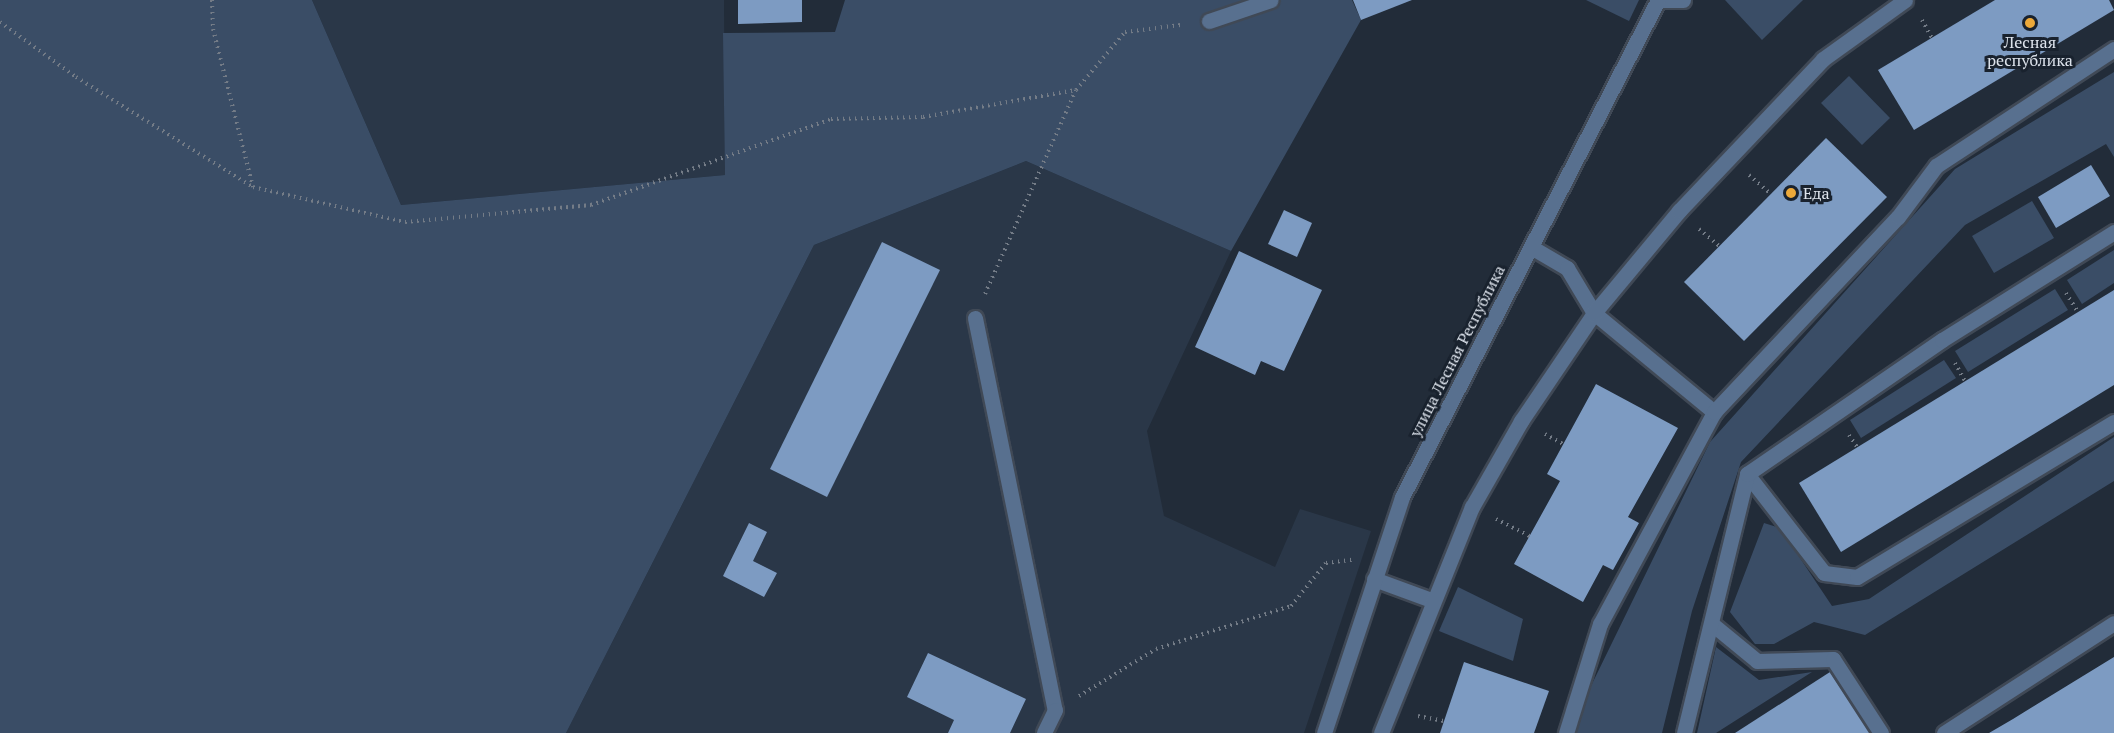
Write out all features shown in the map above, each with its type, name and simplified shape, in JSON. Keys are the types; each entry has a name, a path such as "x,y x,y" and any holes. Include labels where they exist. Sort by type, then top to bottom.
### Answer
{"street":[{"path":"1209,21 1271,0"},
{"path":"1658,0 1683,0"},
{"name":"улица Лесная Республика","path":"1324,733 1402,497 1658,0"},
{"path":"1381,733 1431,600 1472,507 1594,313 1679,211 1823,59 1905,0"},
{"path":"1566,733 1600,624 1714,412 1898,217 1936,166 2114,49"},
{"path":"1684,733 1747,474 1942,340 2114,232"},
{"path":"1531,247 1568,268 1594,313 1714,412"},
{"path":"975,318 1055,710 1044,733"},
{"path":"1747,474 1824,573 1857,577 2114,422"},
{"path":"1374,579 1431,600"},
{"path":"1944,733 2114,623"},
{"path":"1712,624 1757,661 1833,659 1881,733"}],"path":[{"path":"212,0 213,28 254,187"},
{"path":"975,318 1076,90 1125,33 1209,21"},
{"path":"0,22 76,77 254,187 405,222 591,205 831,120 923,117 1076,90"},
{"path":"1472,507 1530,537"},
{"path":"1055,710 1156,649 1291,606 1326,563 1381,556"}],"shaded area":[{"path":"0,0 312,0 401,205 725,175 723,33 835,32 845,0 1352,0 1361,20 1231,251 1026,161 814,245 566,733 0,733"},
{"path":"312,0 724,0 725,175 401,205"},
{"path":"1586,0 1639,0 1629,21"},
{"path":"1725,0 1803,0 1762,40"},
{"path":"2114,72 2114,157 2106,144 1965,225 1741,462 1692,611 1662,733 1576,733 1589,690 1710,442 1955,169"},
{"path":"1849,76 1890,118 1862,145 1821,103"},
{"path":"1026,161 1231,251 1147,431 1164,516 1275,567 1300,509 1371,531 1304,733 566,733 814,245"},
{"path":"2032,201 2054,238 1994,273 1972,236"},
{"path":"2114,250 2114,283 2082,304 2067,280"},
{"path":"2055,289 2068,310 1968,372 1955,351"},
{"path":"1944,360 1956,378 1861,438 1850,420"},
{"path":"2114,437 2114,481 1865,635 1814,622 1774,644 1755,644 1730,612 1764,523 1780,528 1832,606 1869,599"},
{"path":"1458,587 1523,619 1513,661 1439,631"},
{"path":"1716,647 1759,680 1812,672 1716,733 1697,733"}],"building":[{"path":"738,0 802,0 802,22 738,24"},
{"path":"1353,0 1412,0 1361,20"},
{"path":"1995,0 2109,0 2114,10 1914,130 1878,70"},
{"path":"1826,138 1887,197 1744,341 1684,282"},
{"path":"2091,165 2110,196 2056,228 2038,197"},
{"path":"1284,210 1312,223 1297,257 1268,244"},
{"path":"882,242 940,270 827,497 770,469"},
{"path":"1239,251 1322,290 1284,371 1261,361 1255,375 1195,347"},
{"path":"2114,290 2114,385 1841,552 1799,483"},
{"path":"1596,384 1678,428 1628,517 1639,523 1613,570 1603,565 1583,602 1514,564 1560,481 1547,474"},
{"path":"749,523 767,532 753,561 777,573 764,597 723,576"},
{"path":"928,653 1026,699 1010,733 948,733 954,720 907,697"},
{"path":"2114,657 2114,733 1989,733 2013,719"},
{"path":"1464,662 1549,691 1534,733 1440,733"},
{"path":"1830,672 1870,733 1735,733"}],"place":[{"name":"Лесная республика","path":"2030,23"},
{"name":"Еда","path":"1791,193"}]}
